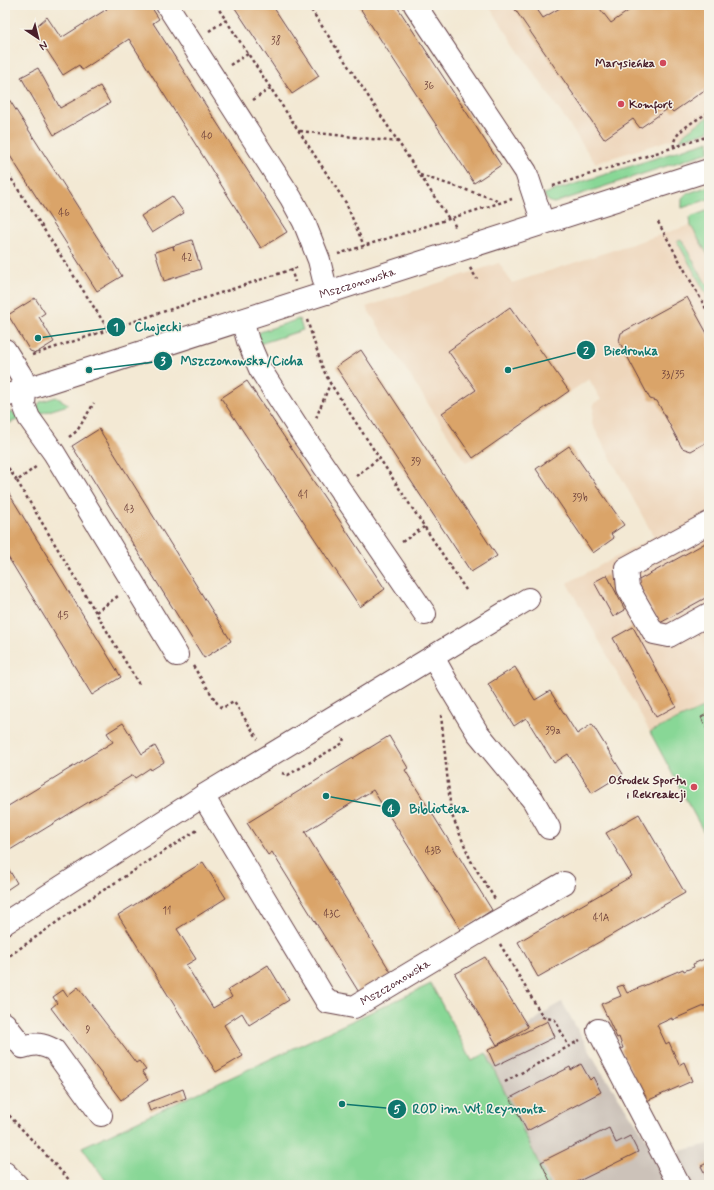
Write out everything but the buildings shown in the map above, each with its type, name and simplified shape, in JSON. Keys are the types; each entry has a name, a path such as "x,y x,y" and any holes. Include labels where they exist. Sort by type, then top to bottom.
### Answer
{"street":[{"path":"167,5 291,198 304,222 319,260 327,293"},
{"path":"415,5 526,172 543,223"},
{"name":"Mszczonowska","path":"15,393 709,170"},
{"path":"242,320 250,347 260,369 302,434 425,614"},
{"path":"5,350 22,377 15,393 24,405 29,418 61,446 134,585 177,655"},
{"path":"709,523 626,568 628,588 654,633 670,636 709,614"},
{"path":"5,923 203,796 528,599"},
{"path":"432,657 477,732 532,800 549,828"},
{"name":"Mszczonowska","path":"203,796 327,1002 354,1007 564,883"},
{"path":"5,1024 23,1047 30,1045 44,1045 54,1050 101,1115"},
{"path":"598,1030 679,1185"},
{"path":"5,1173 16,1185"}],"path":[{"path":"216,5 346,203 364,246"},
{"path":"308,5 450,218 457,233"},
{"path":"674,147 673,142 676,136 709,112"},
{"path":"300,131 398,142"},
{"path":"5,169 108,329"},
{"path":"420,174 494,199 499,203"},
{"path":"658,222 709,314"},
{"path":"41,352 319,260"},
{"path":"467,263 477,279"},
{"path":"291,269 298,288"},
{"path":"306,316 323,369 330,383 466,590"},
{"path":"17,481 61,446 77,430 94,403"},
{"path":"5,463 140,686"},
{"path":"96,612 134,585"},
{"path":"441,711 451,813 471,860 497,902"},
{"path":"281,773 288,775 343,743 344,731"},
{"path":"5,959 88,900 198,829 214,815"},
{"path":"489,926 543,1017 555,1020 568,1046"},
{"path":"505,1082 598,1030"},
{"path":"5,1112 74,1185"}],"shaded area":[{"path":"488,5 709,5 709,128 595,163"},
{"path":"709,219 709,705 650,732 567,583 654,537 592,424 594,403 601,400 589,379 466,463 366,307 499,263 512,283"},
{"path":"562,1002 601,1071 662,1162 674,1185 549,1185 488,1057 551,1008"},
{"path":"709,1144 709,1185 691,1185 677,1157 680,1151"}],"green space":[{"path":"709,116 709,131 680,140 685,133"},
{"path":"709,141 709,152 554,203 550,202 544,194"},
{"path":"709,186 709,199 682,208 682,198 686,194"},
{"path":"709,210 709,257 691,226 690,217"},
{"path":"681,239 709,289 708,297 677,241"},
{"path":"299,319 303,330 256,345 257,335 260,332"},
{"path":"56,397 68,405 42,413 36,413 35,410 40,402"},
{"path":"5,413 14,413 19,419 5,425"},
{"name":"Ośrodek Sportu i Rekreakcji","path":"709,705 709,842 650,732"},
{"path":"431,984 472,1061 486,1053 549,1185 109,1185 82,1147"}],"place":[{"name":"Marysieńka","path":"663,63"},
{"name":"Komfort","path":"621,104"},
{"name":"Chojecki","path":"38,338"},
{"name":"Mszczonowska/Cicha","path":"89,370"},
{"name":"Biedronka","path":"508,370"},
{"name":"Ośrodek Sportu i Rekreakcji","path":"694,787"},
{"name":"Biblioteka","path":"326,796"},
{"name":"ROD im. Wł. Reymonta","path":"342,1104"}]}
